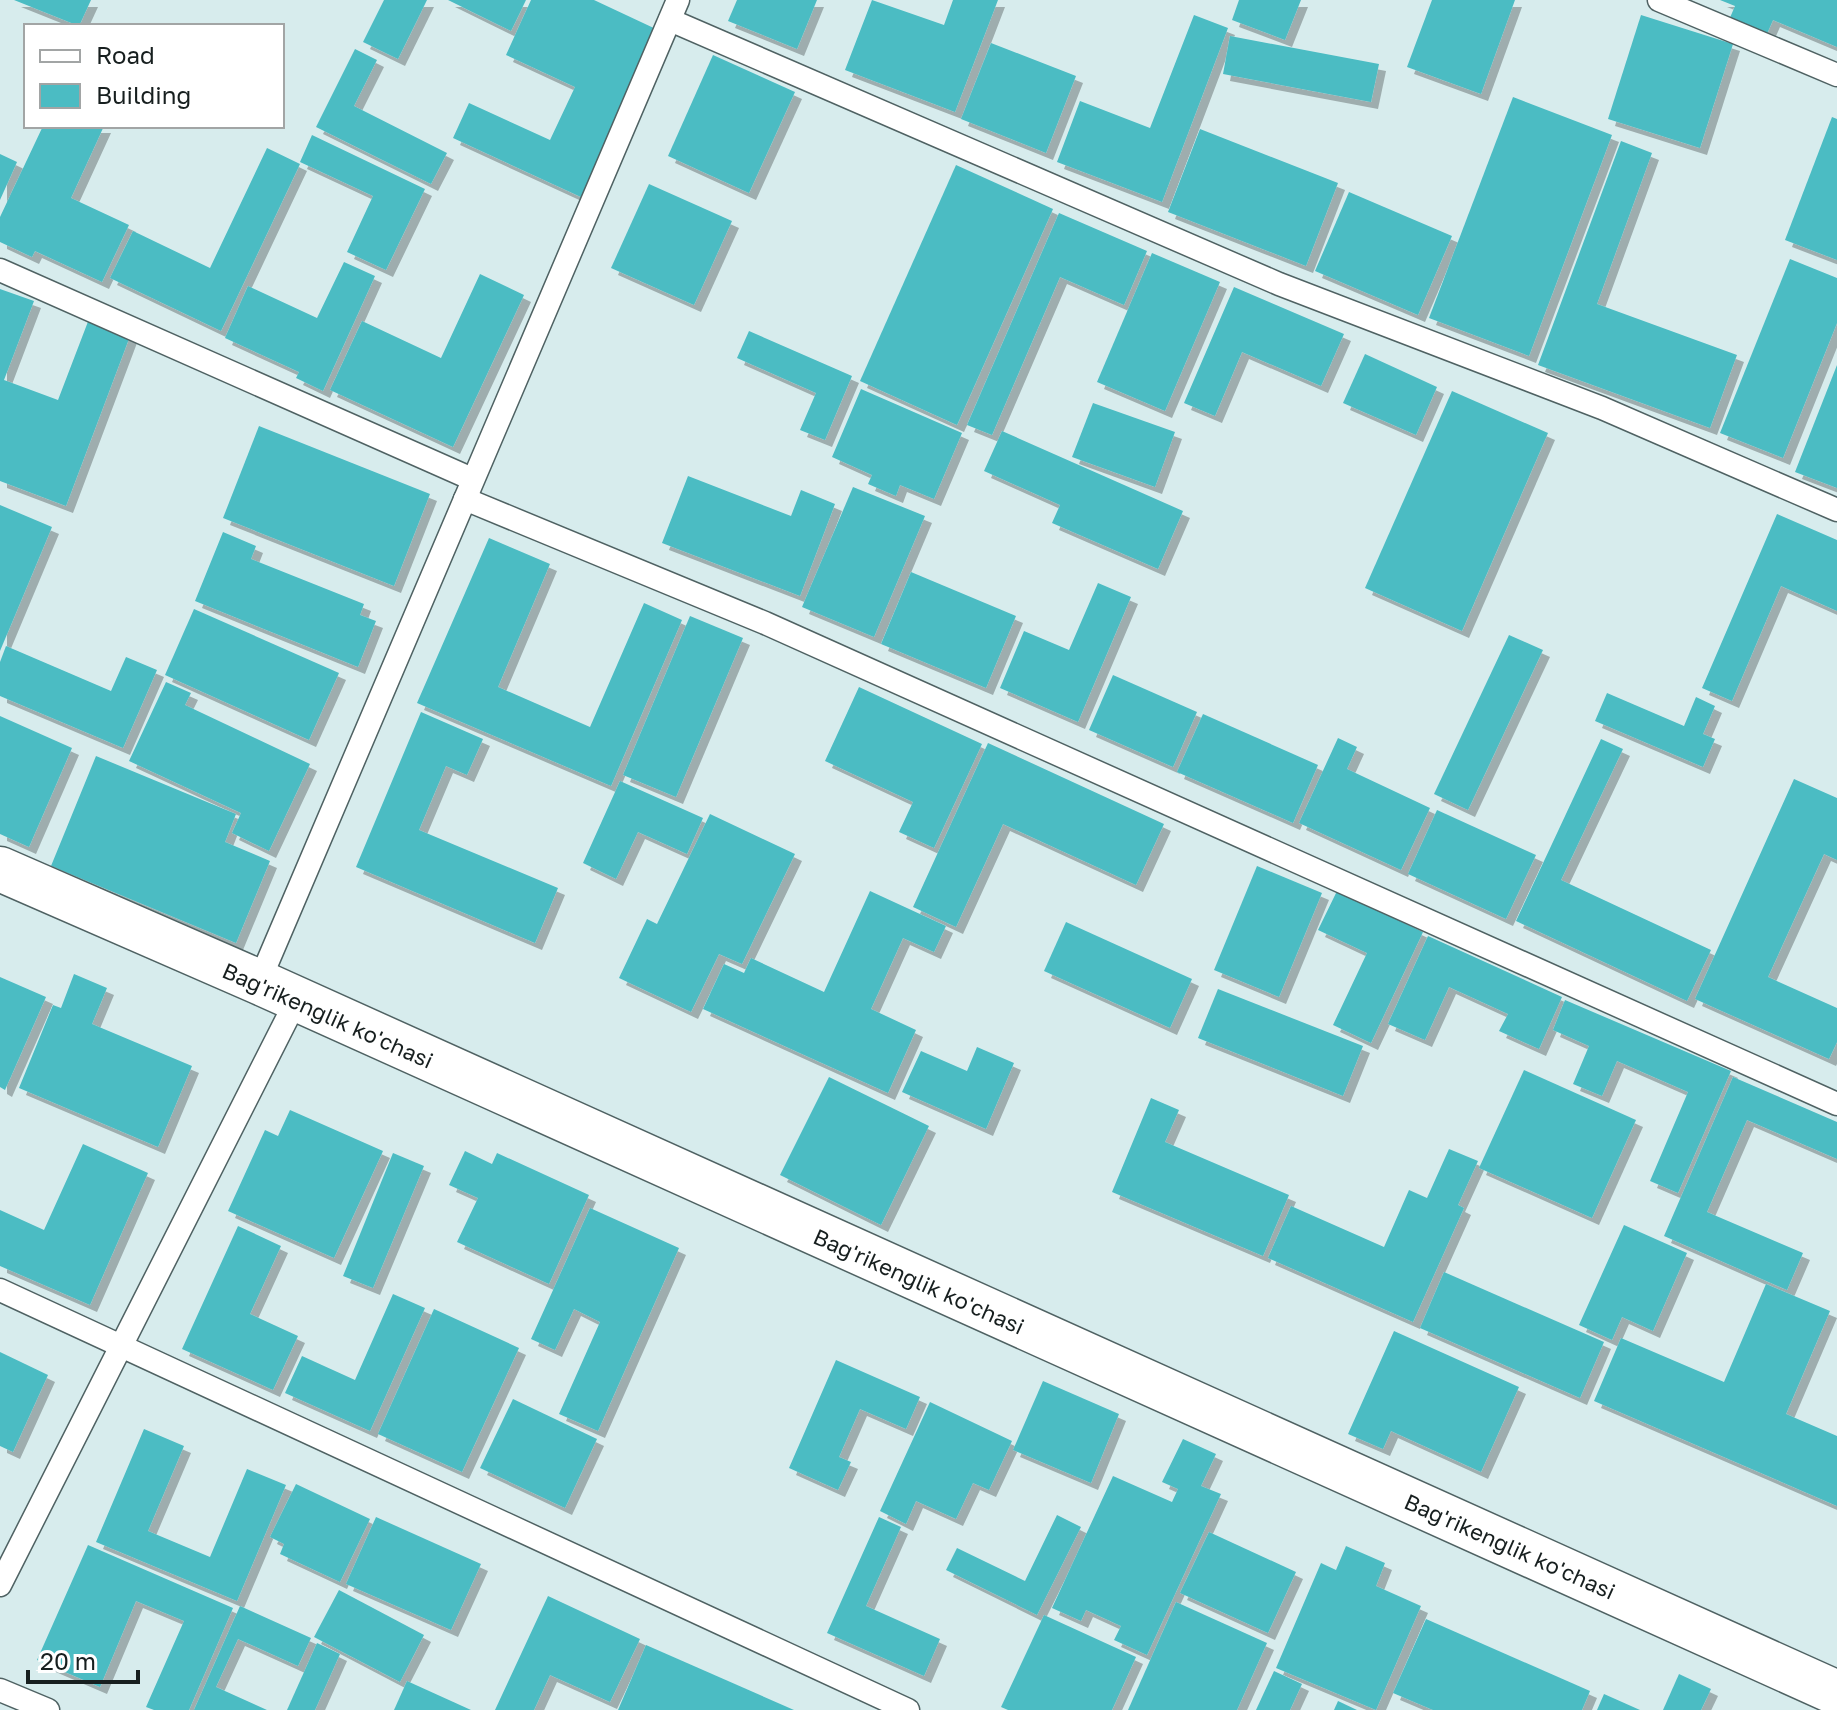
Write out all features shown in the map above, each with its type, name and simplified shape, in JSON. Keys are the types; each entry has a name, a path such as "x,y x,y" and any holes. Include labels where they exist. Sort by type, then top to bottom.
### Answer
{"main road":[{"name":"Bag'rikenglik ko'chasi","path":"0,869 1837,1693"}],"lane":[{"path":"1659,0 1837,75"},
{"path":"0,1585 122,1344 278,992 468,489 674,10 1279,284 1602,408 1837,510"},
{"path":"0,270 468,489 1837,1104"},
{"path":"0,1290 908,1710"},
{"path":"0,1690 48,1710"}],"building":[{"path":"14,0 91,0 80,24"},
{"path":"384,0 427,0 398,59 363,42"},
{"path":"448,0 526,0 511,31"},
{"path":"531,0 594,0 658,30 581,197 453,138 469,103 550,140 575,87 506,55"},
{"path":"737,0 817,0 797,49 728,21"},
{"path":"872,0 944,25 953,0 998,0 955,112 845,70"},
{"path":"1239,0 1301,0 1285,40 1232,20"},
{"path":"1432,0 1515,0 1481,94 1407,67"},
{"path":"1720,0 1837,0 1837,47 1773,20 1766,36 1729,20 1735,6"},
{"path":"1194,15 1228,28 1162,202 1057,162 1080,101 1150,128"},
{"path":"1641,15 1733,44 1700,148 1608,119"},
{"path":"1230,36 1379,64 1371,102 1223,74"},
{"path":"991,43 1076,76 1046,153 961,119"},
{"path":"355,49 377,60 354,106 447,153 431,184 316,127"},
{"path":"713,55 795,92 749,193 668,156"},
{"path":"1513,97 1612,135 1529,356 1429,318"},
{"path":"1832,117 1837,119 1837,260 1785,240"},
{"path":"42,128 103,128 71,198 129,225 102,282 35,251 32,257 0,242 0,217"},
{"path":"1200,129 1338,183 1306,266 1168,212"},
{"path":"312,135 425,189 386,270 347,252 373,196 300,162"},
{"path":"1621,141 1652,153 1597,304 1737,355 1710,428 1538,365"},
{"path":"267,148 300,164 221,331 110,278 133,231 210,268"},
{"path":"0,154 17,162 0,200"},
{"path":"956,165 1053,209 957,425 860,381"},
{"path":"649,184 732,221 694,305 611,268"},
{"path":"1349,192 1452,236 1418,315 1315,271"},
{"path":"1059,213 1147,251 1124,305 1060,277 992,435 967,425"},
{"path":"1152,253 1220,282 1165,411 1097,382"},
{"path":"1790,259 1837,278 1837,323 1783,458 1720,433"},
{"path":"344,262 375,276 323,391 296,378 299,372 225,338 248,286 317,318"},
{"path":"480,274 524,295 453,447 330,390 362,321 441,358"},
{"path":"1234,287 1344,334 1321,386 1242,352 1215,416 1184,403"},
{"path":"0,289 34,301 4,380 58,400 89,319 130,336 66,506 0,481"},
{"path":"749,331 852,376 825,440 800,430 816,393 737,358"},
{"path":"1365,354 1437,387 1416,435 1343,403"},
{"path":"1837,365 1837,488 1795,472"},
{"path":"861,389 962,433 934,499 900,485 896,496 868,484 872,475 832,457"},
{"path":"1452,391 1548,433 1462,631 1365,588"},
{"path":"1093,403 1175,432 1155,487 1072,457"},
{"path":"259,426 430,494 394,586 223,518"},
{"path":"1002,431 1183,511 1158,569 1052,523 1060,505 984,471"},
{"path":"688,476 791,516 801,490 835,504 800,596 662,543"},
{"path":"853,487 925,516 874,637 802,607"},
{"path":"0,505 52,527 0,651"},
{"path":"1777,514 1837,540 1837,611 1781,586 1732,701 1702,688"},
{"path":"223,532 256,546 251,559 364,604 360,615 376,621 358,667 195,601"},
{"path":"489,538 550,564 498,687 590,727 644,603 682,620 611,786 417,703"},
{"path":"911,572 1016,616 986,688 881,644"},
{"path":"1098,583 1131,597 1078,722 1000,688 1024,631 1069,650"},
{"path":"194,609 339,673 309,740 165,675"},
{"path":"690,616 743,638 676,797 623,775"},
{"path":"1509,635 1543,650 1468,810 1434,794"},
{"path":"6,646 111,691 126,657 157,670 123,748 0,696 0,662"},
{"path":"1113,675 1197,712 1173,767 1089,730"},
{"path":"166,682 191,693 185,705 310,764 269,851 232,833 241,813 129,761"},
{"path":"859,687 982,744 934,848 899,832 913,802 825,761"},
{"path":"1607,693 1684,726 1696,697 1715,706 1703,734 1715,739 1703,767 1595,721"},
{"path":"421,712 483,739 467,775 446,766 419,830 558,888 535,943 356,867"},
{"path":"1203,714 1318,765 1293,823 1177,772"},
{"path":"0,716 72,748 29,847 0,834"},
{"path":"1338,738 1357,747 1347,769 1430,808 1401,870 1299,823"},
{"path":"1601,739 1623,749 1561,880 1711,950 1687,1001 1516,921"},
{"path":"988,743 1164,824 1136,885 1003,824 956,927 913,907"},
{"path":"96,756 236,814 225,842 270,861 236,943 51,866"},
{"path":"1794,779 1837,798 1837,860 1824,854 1768,977 1837,1008 1837,1042 1829,1059 1695,999"},
{"path":"620,781 703,818 687,854 638,832 616,879 583,863"},
{"path":"1437,810 1536,855 1506,919 1408,874"},
{"path":"710,814 795,854 742,964 719,954 691,1012 619,978 647,919 657,924"},
{"path":"1257,866 1322,893 1279,997 1214,970"},
{"path":"870,891 946,926 934,952 903,938 871,1009 916,1030 888,1093 703,1009 724,964 744,973 751,958 824,992"},
{"path":"1337,891 1423,932 1371,1043 1333,1025 1367,953 1318,930"},
{"path":"1066,922 1192,979 1170,1028 1044,971"},
{"path":"1428,936 1562,997 1539,1049 1499,1031 1508,1014 1449,987 1425,1040 1388,1024"},
{"path":"74,974 107,988 92,1024 192,1066 158,1147 19,1088 53,1005 61,1008"},
{"path":"0,977 46,997 5,1090 0,1087"},
{"path":"1218,989 1363,1046 1343,1096 1198,1038"},
{"path":"1565,1000 1731,1071 1678,1193 1650,1181 1688,1092 1617,1061 1602,1096 1573,1084 1589,1046 1553,1030"},
{"path":"977,1047 1014,1063 986,1129 902,1092 921,1051 967,1071"},
{"path":"1524,1070 1636,1120 1592,1218 1479,1168"},
{"path":"829,1077 929,1126 881,1225 780,1175"},
{"path":"1733,1077 1837,1122 1837,1159 1747,1120 1707,1212 1803,1253 1787,1290 1664,1236"},
{"path":"1151,1098 1179,1110 1165,1142 1289,1195 1263,1256 1112,1192"},
{"path":"290,1110 383,1151 334,1258 228,1211 265,1130 278,1136"},
{"path":"83,1144 148,1173 90,1305 0,1266 0,1210 44,1230"},
{"path":"1449,1149 1478,1161 1458,1205 1464,1208 1413,1322 1268,1258 1291,1206 1384,1247 1409,1190 1427,1198"},
{"path":"465,1151 492,1164 497,1153 589,1195 549,1284 457,1242 478,1198 449,1185"},
{"path":"393,1153 424,1166 373,1288 343,1276"},
{"path":"590,1208 679,1248 598,1431 559,1414 600,1322 574,1309 555,1350 531,1339"},
{"path":"1624,1225 1687,1253 1653,1331 1622,1317 1612,1340 1579,1325"},
{"path":"238,1226 281,1246 250,1314 298,1336 273,1390 182,1349"},
{"path":"1444,1272 1604,1342 1580,1398 1420,1328"},
{"path":"1766,1284 1830,1311 1786,1414 1837,1436 1837,1506 1594,1401 1621,1338 1724,1382"},
{"path":"393,1294 425,1308 370,1431 285,1393 302,1356 355,1380"},
{"path":"434,1309 519,1348 462,1472 378,1434"},
{"path":"1394,1331 1519,1387 1481,1472 1391,1431 1383,1449 1348,1434"},
{"path":"0,1352 48,1375 13,1452 0,1446"},
{"path":"836,1360 920,1397 906,1429 860,1409 839,1457 851,1462 838,1490 789,1468"},
{"path":"1043,1381 1119,1414 1091,1483 1013,1450"},
{"path":"513,1399 597,1439 565,1508 480,1468"},
{"path":"930,1402 1012,1441 989,1490 973,1483 956,1519 916,1501 906,1524 880,1511"},
{"path":"144,1429 184,1446 148,1531 210,1557 247,1469 286,1485 237,1601 96,1542"},
{"path":"1183,1439 1216,1454 1201,1486 1221,1494 1147,1655 1114,1640 1121,1626 1086,1610 1081,1621 1052,1608 1113,1476 1172,1502 1178,1489 1162,1482"},
{"path":"296,1484 370,1519 340,1582 280,1554 284,1544 270,1537"},
{"path":"1057,1515 1081,1527 1037,1615 946,1570 957,1548 1025,1581"},
{"path":"376,1517 481,1564 451,1630 346,1584"},
{"path":"879,1517 901,1527 866,1606 940,1639 924,1676 827,1633"},
{"path":"1209,1532 1296,1572 1268,1633 1180,1593"},
{"path":"88,1545 233,1608 189,1710 154,1710 146,1707 184,1621 136,1601 100,1687 37,1660"},
{"path":"1346,1546 1385,1563 1376,1586 1421,1606 1376,1710 1276,1668 1321,1563 1336,1570"},
{"path":"339,1590 424,1635 400,1682 314,1637"},
{"path":"548,1596 640,1639 610,1702 550,1675 534,1710 495,1710"},
{"path":"1176,1602 1267,1643 1237,1710 1128,1710"},
{"path":"240,1606 311,1638 298,1666 238,1639 216,1687 267,1710 194,1710"},
{"path":"1044,1615 1136,1657 1112,1710 1008,1710 1001,1707"},
{"path":"1426,1619 1590,1691 1582,1710 1433,1710 1393,1693"},
{"path":"317,1643 340,1654 315,1710 287,1710"},
{"path":"646,1645 794,1710 618,1710"},
{"path":"1274,1671 1302,1684 1290,1710 1256,1710"},
{"path":"1679,1674 1711,1689 1701,1710 1663,1710"},
{"path":"407,1681 471,1710 394,1710"},
{"path":"1604,1694 1640,1710 1597,1710"},
{"path":"1338,1701 1357,1710 1334,1710"}]}
